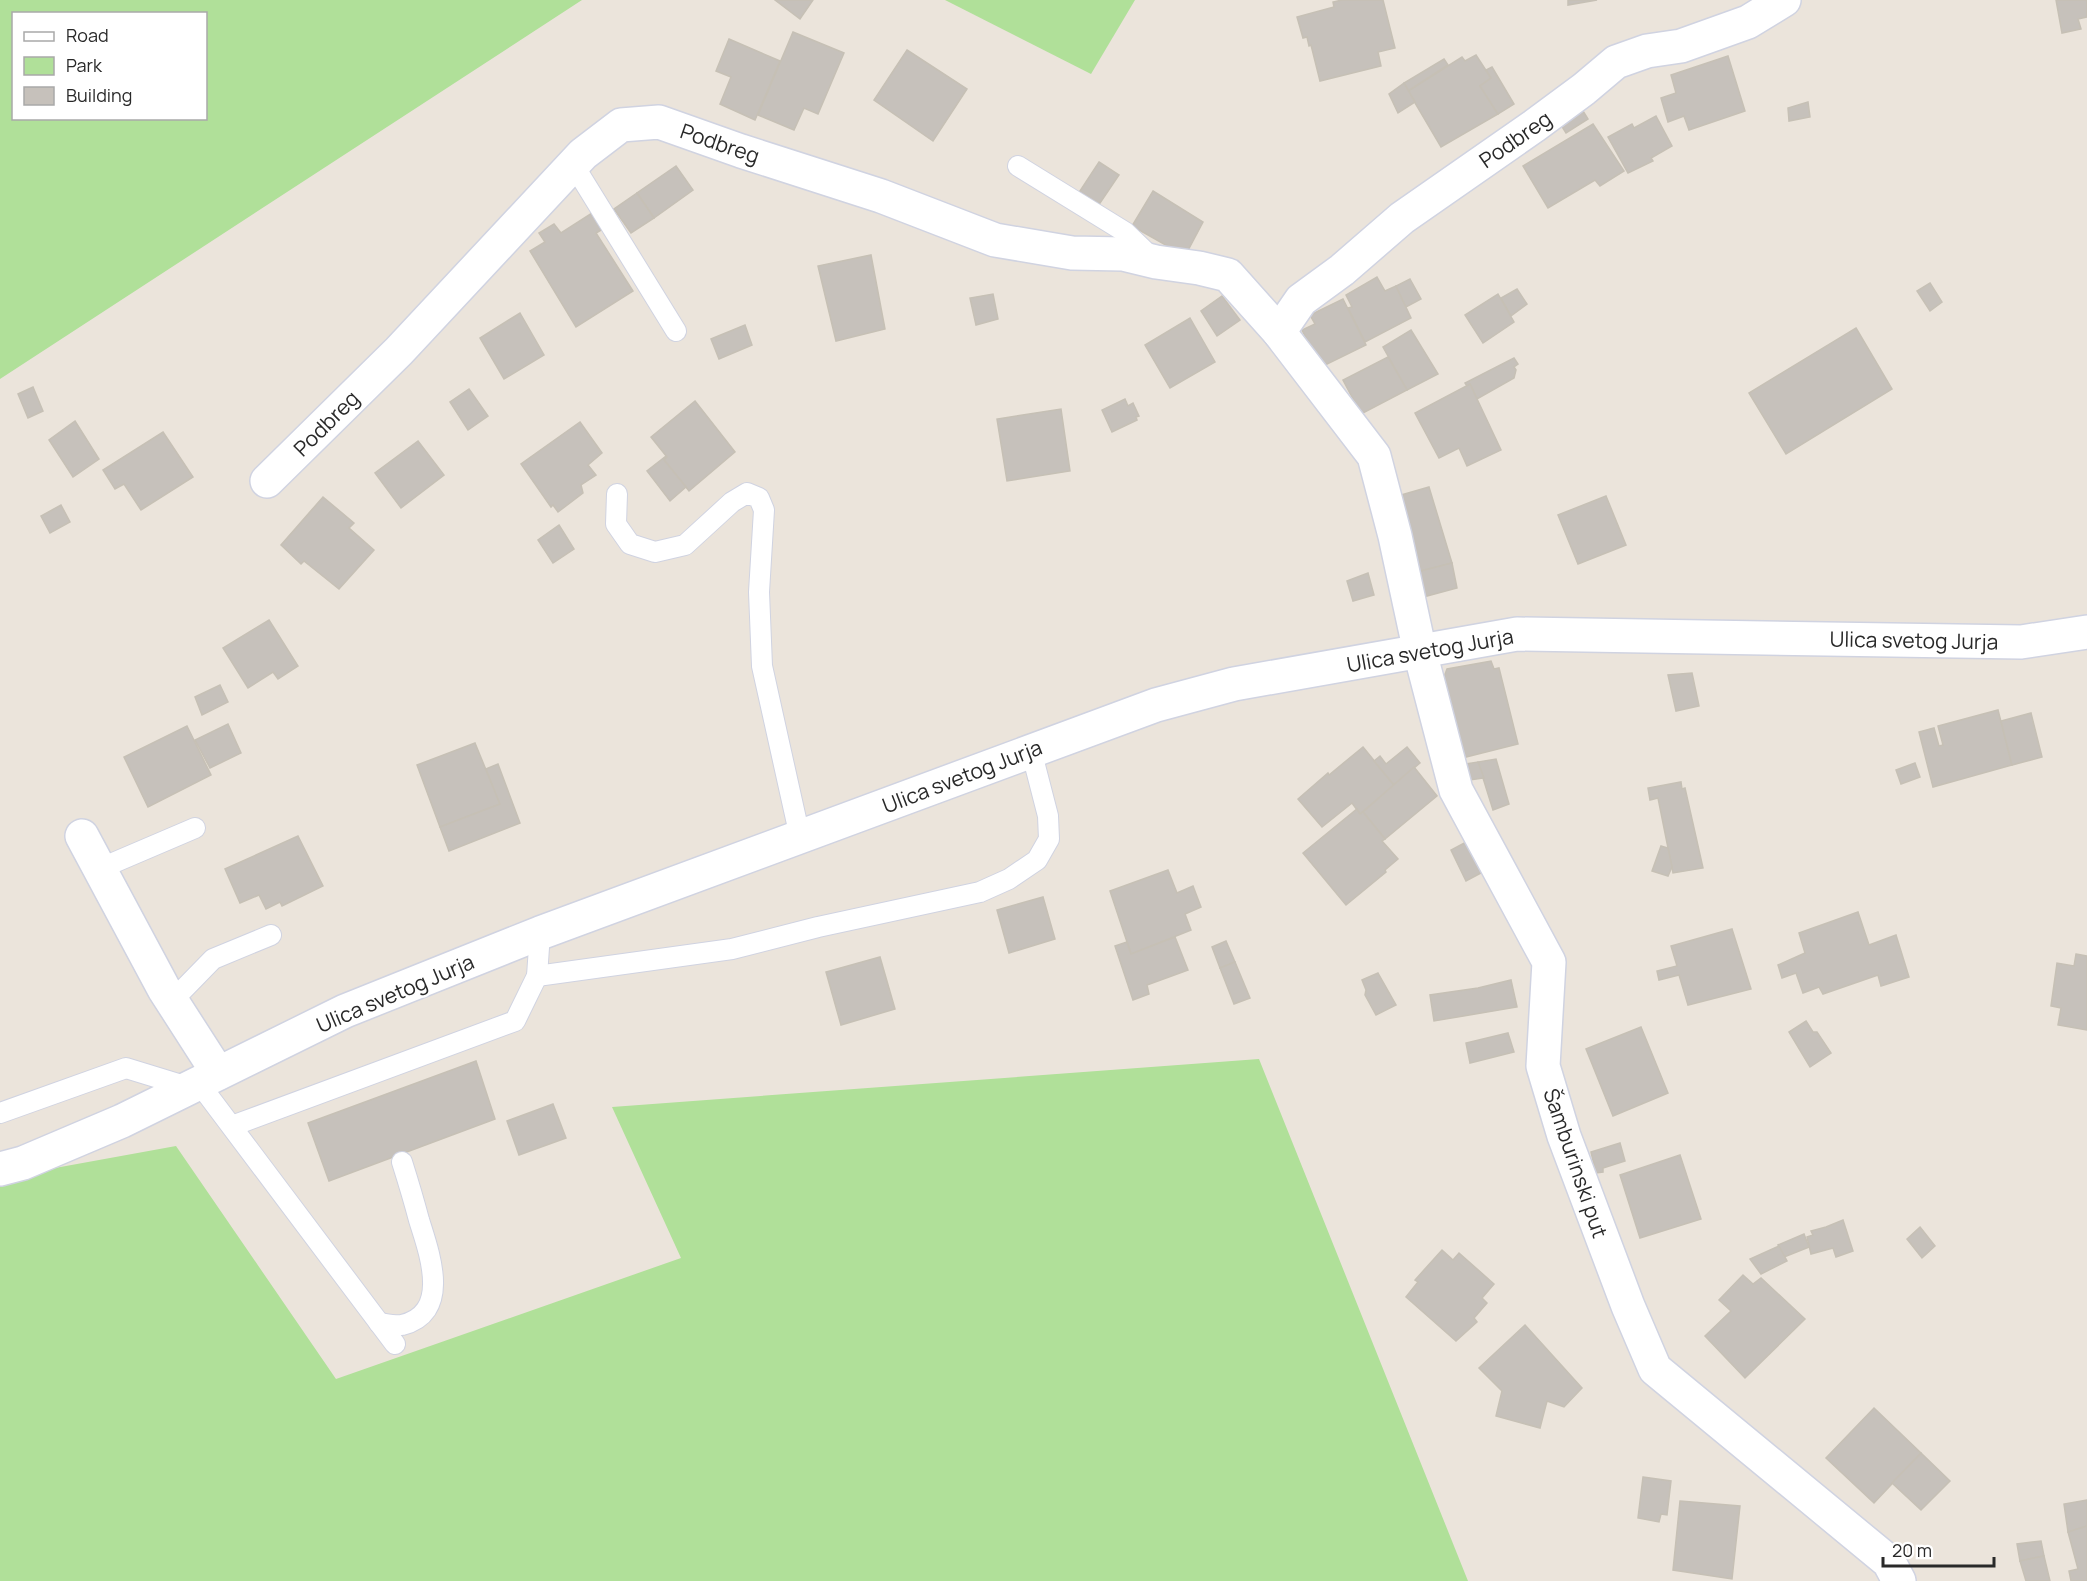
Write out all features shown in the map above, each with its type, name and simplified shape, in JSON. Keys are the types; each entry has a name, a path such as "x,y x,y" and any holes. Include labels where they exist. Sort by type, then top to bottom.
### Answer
{"street":[{"name":"Podbreg","path":"1279,332 1301,300 1342,270 1402,218 1543,120 1616,62 1647,51 1682,46 1748,22 1784,0"},
{"name":"Podbreg","path":"267,481 399,351 583,154 621,125 659,122 881,196 995,240 1072,254 1123,254 1156,262 1199,268 1228,276 1279,332 1374,456 1395,536 1420,652"},
{"name":"Ulica svetog Jurja","path":"0,1169 23,1163 122,1121 345,1011 540,933 1156,705 1234,684 1517,634 2021,642 2087,632"},
{"name":"Šamburinski put","path":"1420,652 1456,790 1549,962 1543,1066 1564,1136 1628,1306 1655,1368 1889,1562 1899,1581"},
{"path":"82,836 172,1001 201,1081"}],"lane":[{"path":"573,164 676,331"},
{"path":"1018,166 1125,232 1156,262"},
{"path":"617,494 616,524 630,544 655,552 685,545 732,502 747,493 759,498 764,510 759,592 762,666 800,837"},
{"path":"537,976 732,949 818,927 980,892 1009,879 1037,860 1049,839 1048,816 1031,750"},
{"path":"99,869 195,828"},
{"path":"232,1126 515,1021 537,976 540,933"},
{"path":"172,1001 213,959 271,935"},
{"path":"0,1113 126,1068 201,1081 395,1344"},
{"path":"379,1323 401,1325 415,1319 426,1309 432,1296 434,1280 432,1262 402,1162"}],"green space":[{"path":"0,0 582,0 0,379"},
{"path":"945,0 1135,0 1091,74"},
{"path":"1259,1059 1468,1581 0,1581 0,1178 176,1146 336,1379 681,1258 612,1107"}],"building":[{"path":"775,0 813,0 800,19"},
{"path":"1383,0 1395,48 1378,52 1381,66 1320,81 1311,45 1309,46 1307,37 1303,38 1297,17 1334,7 1333,2"},
{"path":"1568,0 1597,0 1568,5"},
{"path":"2056,0 2087,0 2087,17 2078,19 2081,29 2062,33"},
{"path":"793,32 844,53 818,114 804,108 794,130 758,115"},
{"path":"729,39 780,61 755,120 720,104 731,77 716,71"},
{"path":"907,50 967,89 933,141 874,100"},
{"path":"1476,55 1491,78 1480,86 1498,114 1441,147 1408,91 1462,57 1465,61"},
{"path":"1728,56 1745,111 1689,130 1684,116 1668,122 1661,98 1676,93 1671,75"},
{"path":"1444,59 1448,65 1408,91 1404,83"},
{"path":"1492,67 1514,104 1498,114 1480,86 1491,78 1486,70"},
{"path":"1404,83 1415,102 1398,113 1389,94"},
{"path":"1808,102 1810,117 1789,121 1788,108"},
{"path":"1578,103 1588,119 1566,133 1556,117"},
{"path":"1656,116 1672,146 1651,158 1653,161 1628,173 1608,137 1632,124 1634,128"},
{"path":"1593,124 1624,171 1600,186 1595,180 1548,208 1523,166"},
{"path":"1099,162 1119,175 1098,206 1078,194"},
{"path":"676,166 693,190 654,218 637,193"},
{"path":"1153,191 1203,222 1185,256 1132,226"},
{"path":"637,193 654,218 631,233 614,209"},
{"path":"592,213 603,229 596,233 633,291 576,327 530,251 545,242 539,233 554,224 561,233"},
{"path":"871,255 885,329 836,341 818,266"},
{"path":"1377,277 1385,291 1396,286 1411,318 1365,342 1348,308 1352,307 1346,295"},
{"path":"1410,279 1421,299 1406,307 1396,286"},
{"path":"1930,283 1942,302 1930,311 1917,291"},
{"path":"1517,289 1527,304 1511,316 1501,298"},
{"path":"993,294 998,319 976,325 970,298"},
{"path":"1498,294 1514,322 1483,343 1465,315"},
{"path":"1222,296 1240,320 1217,336 1201,311"},
{"path":"1343,299 1366,345 1321,367 1302,330 1315,324 1310,315"},
{"path":"520,313 544,355 504,379 480,338"},
{"path":"1190,318 1215,362 1170,388 1145,345"},
{"path":"745,325 752,345 719,359 711,339"},
{"path":"1856,328 1892,389 1786,454 1749,393"},
{"path":"1411,330 1438,374 1407,390 1383,347"},
{"path":"1388,357 1407,390 1361,414 1343,380"},
{"path":"1514,358 1518,364 1514,367 1516,370 1514,378 1477,399 1470,384 1467,386 1465,383"},
{"path":"1470,384 1501,450 1467,466 1459,448 1439,458 1415,413"},
{"path":"33,387 43,411 28,418 18,394"},
{"path":"469,389 488,416 468,430 450,402"},
{"path":"1125,399 1128,406 1133,403 1139,416 1136,417 1137,420 1112,432 1102,410"},
{"path":"695,401 735,452 689,491 664,460 667,457 651,437"},
{"path":"1061,409 1070,471 1007,481 997,419"},
{"path":"75,421 99,459 73,477 49,440"},
{"path":"580,422 602,453 588,465 596,475 581,485 583,493 558,512 553,505 551,507 521,464"},
{"path":"163,432 193,477 141,510 124,484 115,489 103,470"},
{"path":"418,441 444,475 401,508 375,473"},
{"path":"666,456 664,460 686,487 670,501 647,471"},
{"path":"1429,487 1452,563 1413,573 1394,497"},
{"path":"1606,496 1626,545 1578,564 1558,515"},
{"path":"323,497 354,523 349,528 374,550 339,589 304,561 301,564 281,545"},
{"path":"61,505 70,522 50,533 41,516"},
{"path":"559,525 574,549 553,563 538,540"},
{"path":"1452,563 1457,588 1416,599 1413,573"},
{"path":"1368,573 1374,595 1353,601 1347,581"},
{"path":"269,620 298,666 278,679 273,672 248,688 223,648"},
{"path":"1491,661 1494,669 1499,668 1518,744 1462,758 1444,677 1447,669"},
{"path":"1692,673 1699,706 1676,711 1668,675"},
{"path":"220,685 228,702 202,715 195,697"},
{"path":"1998,710 2012,765 1933,787 1919,732 1934,728 1939,746 1943,745 1938,726"},
{"path":"2031,713 2042,757 2012,765 2001,721"},
{"path":"228,724 241,753 210,768 195,740"},
{"path":"187,726 211,775 148,807 124,757"},
{"path":"475,743 500,804 440,827 417,765"},
{"path":"1363,747 1394,785 1360,814 1352,803 1322,827 1298,799"},
{"path":"1407,747 1420,763 1394,785 1374,761 1380,756 1386,764"},
{"path":"1496,759 1509,804 1493,810 1478,762"},
{"path":"1478,762 1484,778 1463,781 1459,765"},
{"path":"1915,763 1920,777 1901,784 1896,770"},
{"path":"498,764 520,823 449,851 440,827 500,804 486,769"},
{"path":"1414,767 1437,796 1385,839 1363,812"},
{"path":"1681,782 1682,789 1685,788 1703,868 1673,873 1658,798 1650,800 1648,788"},
{"path":"1357,809 1360,814 1363,812 1385,839 1382,841 1398,859 1346,905 1303,853"},
{"path":"298,836 323,886 282,906 280,902 266,909 259,895 240,903 225,869"},
{"path":"1468,841 1483,872 1466,881 1451,850"},
{"path":"1661,846 1668,848 1672,867 1668,876 1652,871"},
{"path":"1168,870 1177,893 1193,886 1201,907 1185,914 1191,930 1131,954 1110,891"},
{"path":"1043,897 1055,939 1009,953 997,910"},
{"path":"1858,912 1869,945 1896,935 1909,977 1881,986 1878,975 1823,994 1819,987 1803,993 1796,973 1782,978 1778,965 1805,953 1799,933"},
{"path":"1732,929 1751,989 1688,1005 1679,975 1659,980 1657,971 1677,966 1671,946"},
{"path":"1175,937 1188,970 1147,985 1149,994 1133,1000 1115,946 1127,942 1131,954"},
{"path":"1226,941 1235,962 1220,968 1212,947"},
{"path":"2076,954 2087,956 2087,1030 2058,1025 2061,1008 2051,1006 2057,963 2074,966"},
{"path":"880,957 895,1009 841,1025 826,972"},
{"path":"1235,962 1250,998 1234,1004 1220,968"},
{"path":"1378,973 1396,1005 1376,1015 1365,995 1366,990 1362,980"},
{"path":"1511,980 1517,1007 1434,1021 1430,995 1478,988"},
{"path":"1806,1021 1813,1032 1817,1032 1831,1053 1810,1067 1789,1032"},
{"path":"1641,1027 1668,1093 1613,1116 1586,1049"},
{"path":"1508,1033 1514,1052 1470,1063 1466,1043"},
{"path":"476,1061 495,1119 329,1181 308,1123"},
{"path":"553,1104 566,1138 519,1155 507,1121"},
{"path":"1620,1143 1625,1161 1603,1168 1603,1172 1596,1173 1591,1152"},
{"path":"1680,1155 1701,1219 1640,1238 1620,1175"},
{"path":"1843,1220 1853,1251 1836,1257 1833,1248 1811,1254 1807,1237 1813,1235 1811,1231"},
{"path":"1920,1227 1935,1246 1922,1258 1907,1239"},
{"path":"1804,1234 1809,1247 1784,1257 1778,1245"},
{"path":"1779,1246 1787,1261 1761,1274 1750,1259"},
{"path":"1442,1250 1453,1260 1459,1253 1494,1284 1482,1298 1487,1303 1474,1318 1477,1322 1456,1341 1406,1297 1418,1282 1415,1280"},
{"path":"1743,1275 1753,1284 1761,1278 1805,1319 1745,1378 1705,1336 1731,1311 1719,1300"},
{"path":"1525,1325 1582,1388 1564,1407 1547,1401 1540,1428 1496,1416 1502,1391 1479,1368"},
{"path":"1874,1408 1921,1453 1874,1503 1826,1458"},
{"path":"1921,1453 1950,1481 1921,1510 1892,1483"},
{"path":"1643,1477 1671,1481 1667,1515 1661,1514 1659,1522 1638,1518"},
{"path":"2087,1500 2087,1526 2068,1532 2064,1504"},
{"path":"1680,1501 1740,1506 1732,1579 1673,1570"},
{"path":"2087,1526 2087,1581 2071,1581 2069,1571 2078,1569 2068,1532"},
{"path":"2041,1541 2044,1556 2020,1561 2017,1544"},
{"path":"2044,1556 2050,1581 2026,1581 2020,1561"}]}
